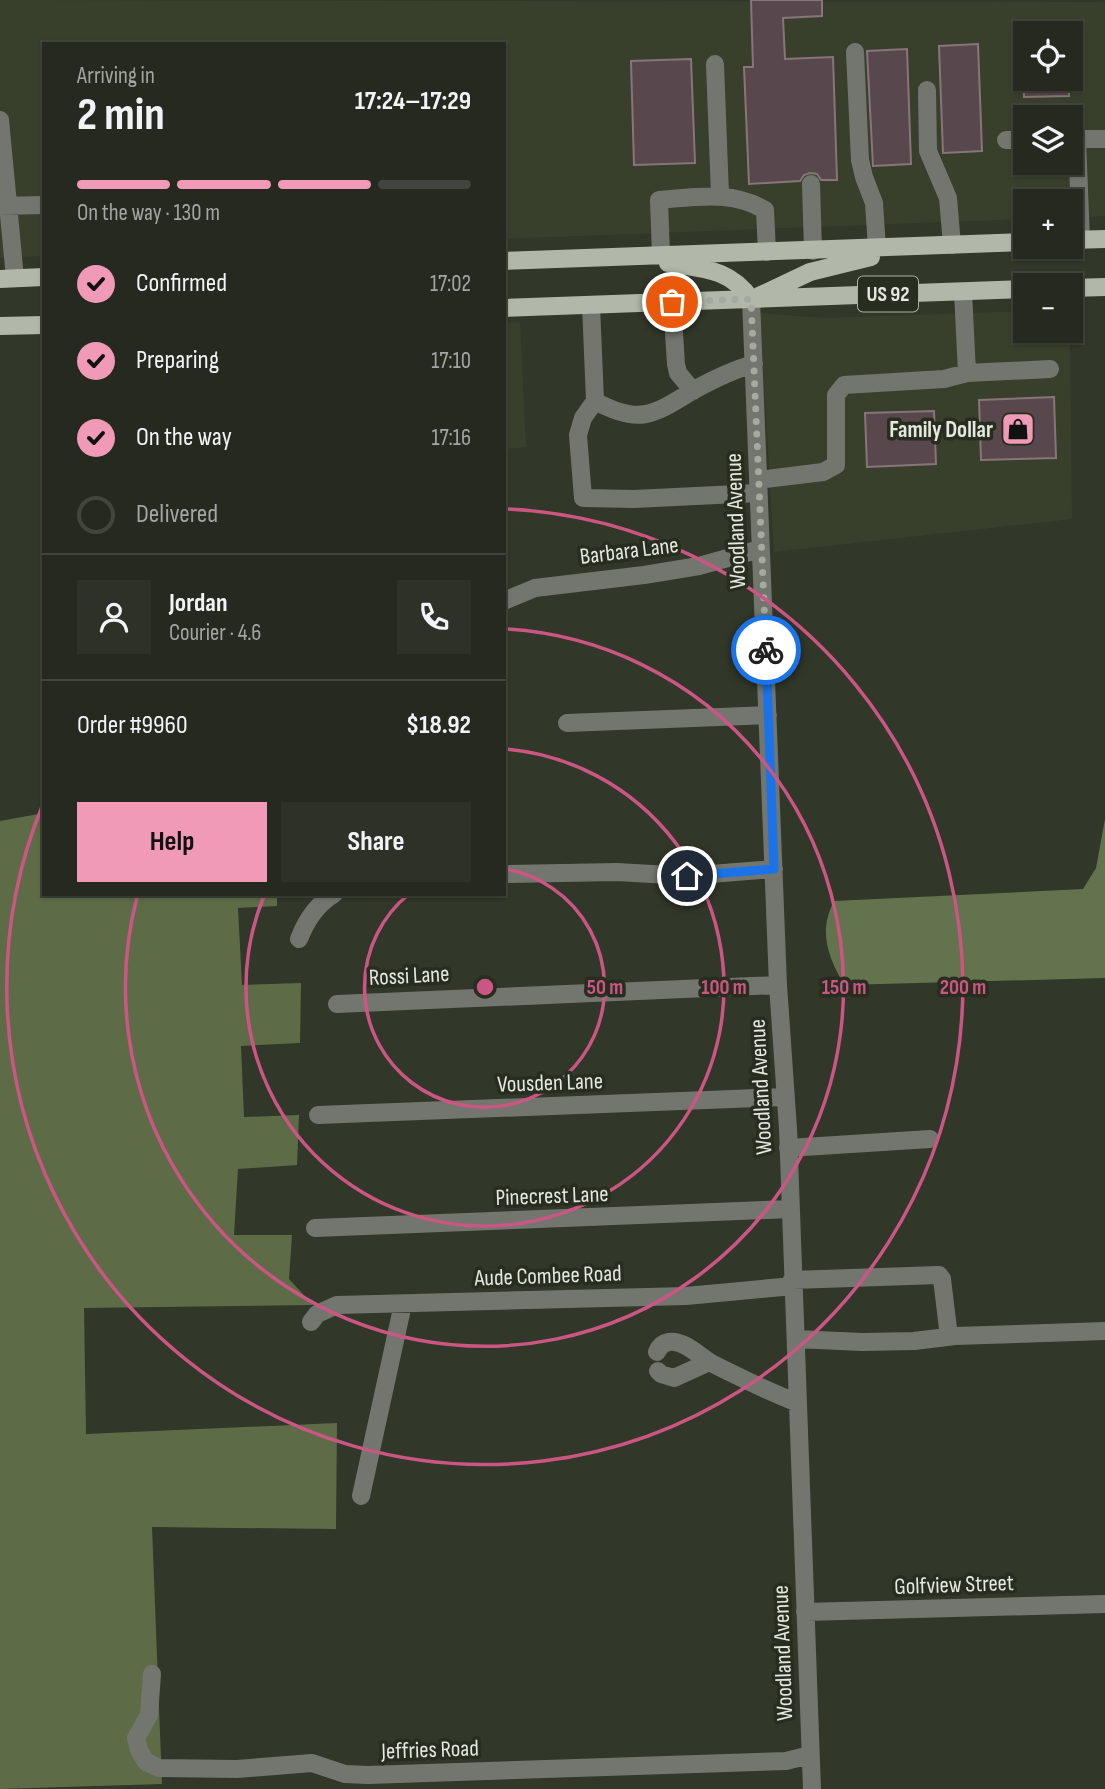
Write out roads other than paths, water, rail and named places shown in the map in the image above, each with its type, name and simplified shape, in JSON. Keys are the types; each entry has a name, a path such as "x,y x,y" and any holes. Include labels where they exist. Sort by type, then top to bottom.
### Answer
{"main road":[{"path":"1083,240 1105,239"},
{"name":"US 92","path":"506,261 1013,243"},
{"path":"622,256 725,274 737,281 751,299 810,272 839,263 923,247"},
{"path":"8,279 42,277"},
{"path":"1083,287 1101,285"},
{"name":"US 92","path":"506,308 1013,290"},
{"path":"0,317 38,325"},
{"path":"0,326 38,325"}],"street":[{"path":"855,52 860,160 874,203 877,248"},
{"path":"715,64 720,195"},
{"path":"928,90 928,151 948,198 952,245"},
{"path":"0,120 8,279"},
{"path":"1083,139 1105,139"},
{"path":"1006,140 1013,140"},
{"path":"811,184 813,251"},
{"path":"661,255 659,200 720,195 750,201 765,210 767,252"},
{"path":"4,206 42,205"},
{"path":"963,292 967,373"},
{"name":"Woodland Avenue","path":"751,299 778,985 796,1339 811,1789"},
{"path":"672,302 678,373 693,391"},
{"path":"591,305 595,401 583,418 578,435 583,498 634,499 758,487 823,472 836,465 836,395 844,385 944,379 967,373 1050,369"},
{"path":"595,401 611,410 643,415 659,412 718,377 754,364"},
{"name":"Barbara Lane","path":"506,600 535,588 699,566 760,550"},
{"path":"567,723 768,715"},
{"path":"506,874 617,872 687,876 774,869"},
{"path":"299,940 305,924 324,900 331,896"},
{"name":"Rossi Lane","path":"337,1004 778,985"},
{"name":"Vousden Lane","path":"318,1115 784,1097"},
{"path":"788,1148 930,1139"},
{"name":"Pinecrest Lane","path":"315,1228 790,1209"},
{"name":"Aude Combee Road","path":"312,1322 317,1314 337,1305 686,1296 792,1283 939,1275 949,1337"},
{"path":"361,1496 403,1304"},
{"path":"796,1339 914,1341 949,1337 1105,1331"},
{"path":"657,1352 659,1347 667,1342 674,1343 798,1403"},
{"path":"658,1371 674,1378 709,1362"},
{"name":"Golfview Street","path":"805,1612 1105,1604"},
{"name":"Jeffries Road","path":"152,1674 149,1715 136,1738 146,1762 159,1768 237,1769 312,1763 345,1774 368,1775 786,1761 810,1755"}],"place":[{"name":"Family Dollar","path":"1018,429"}]}
